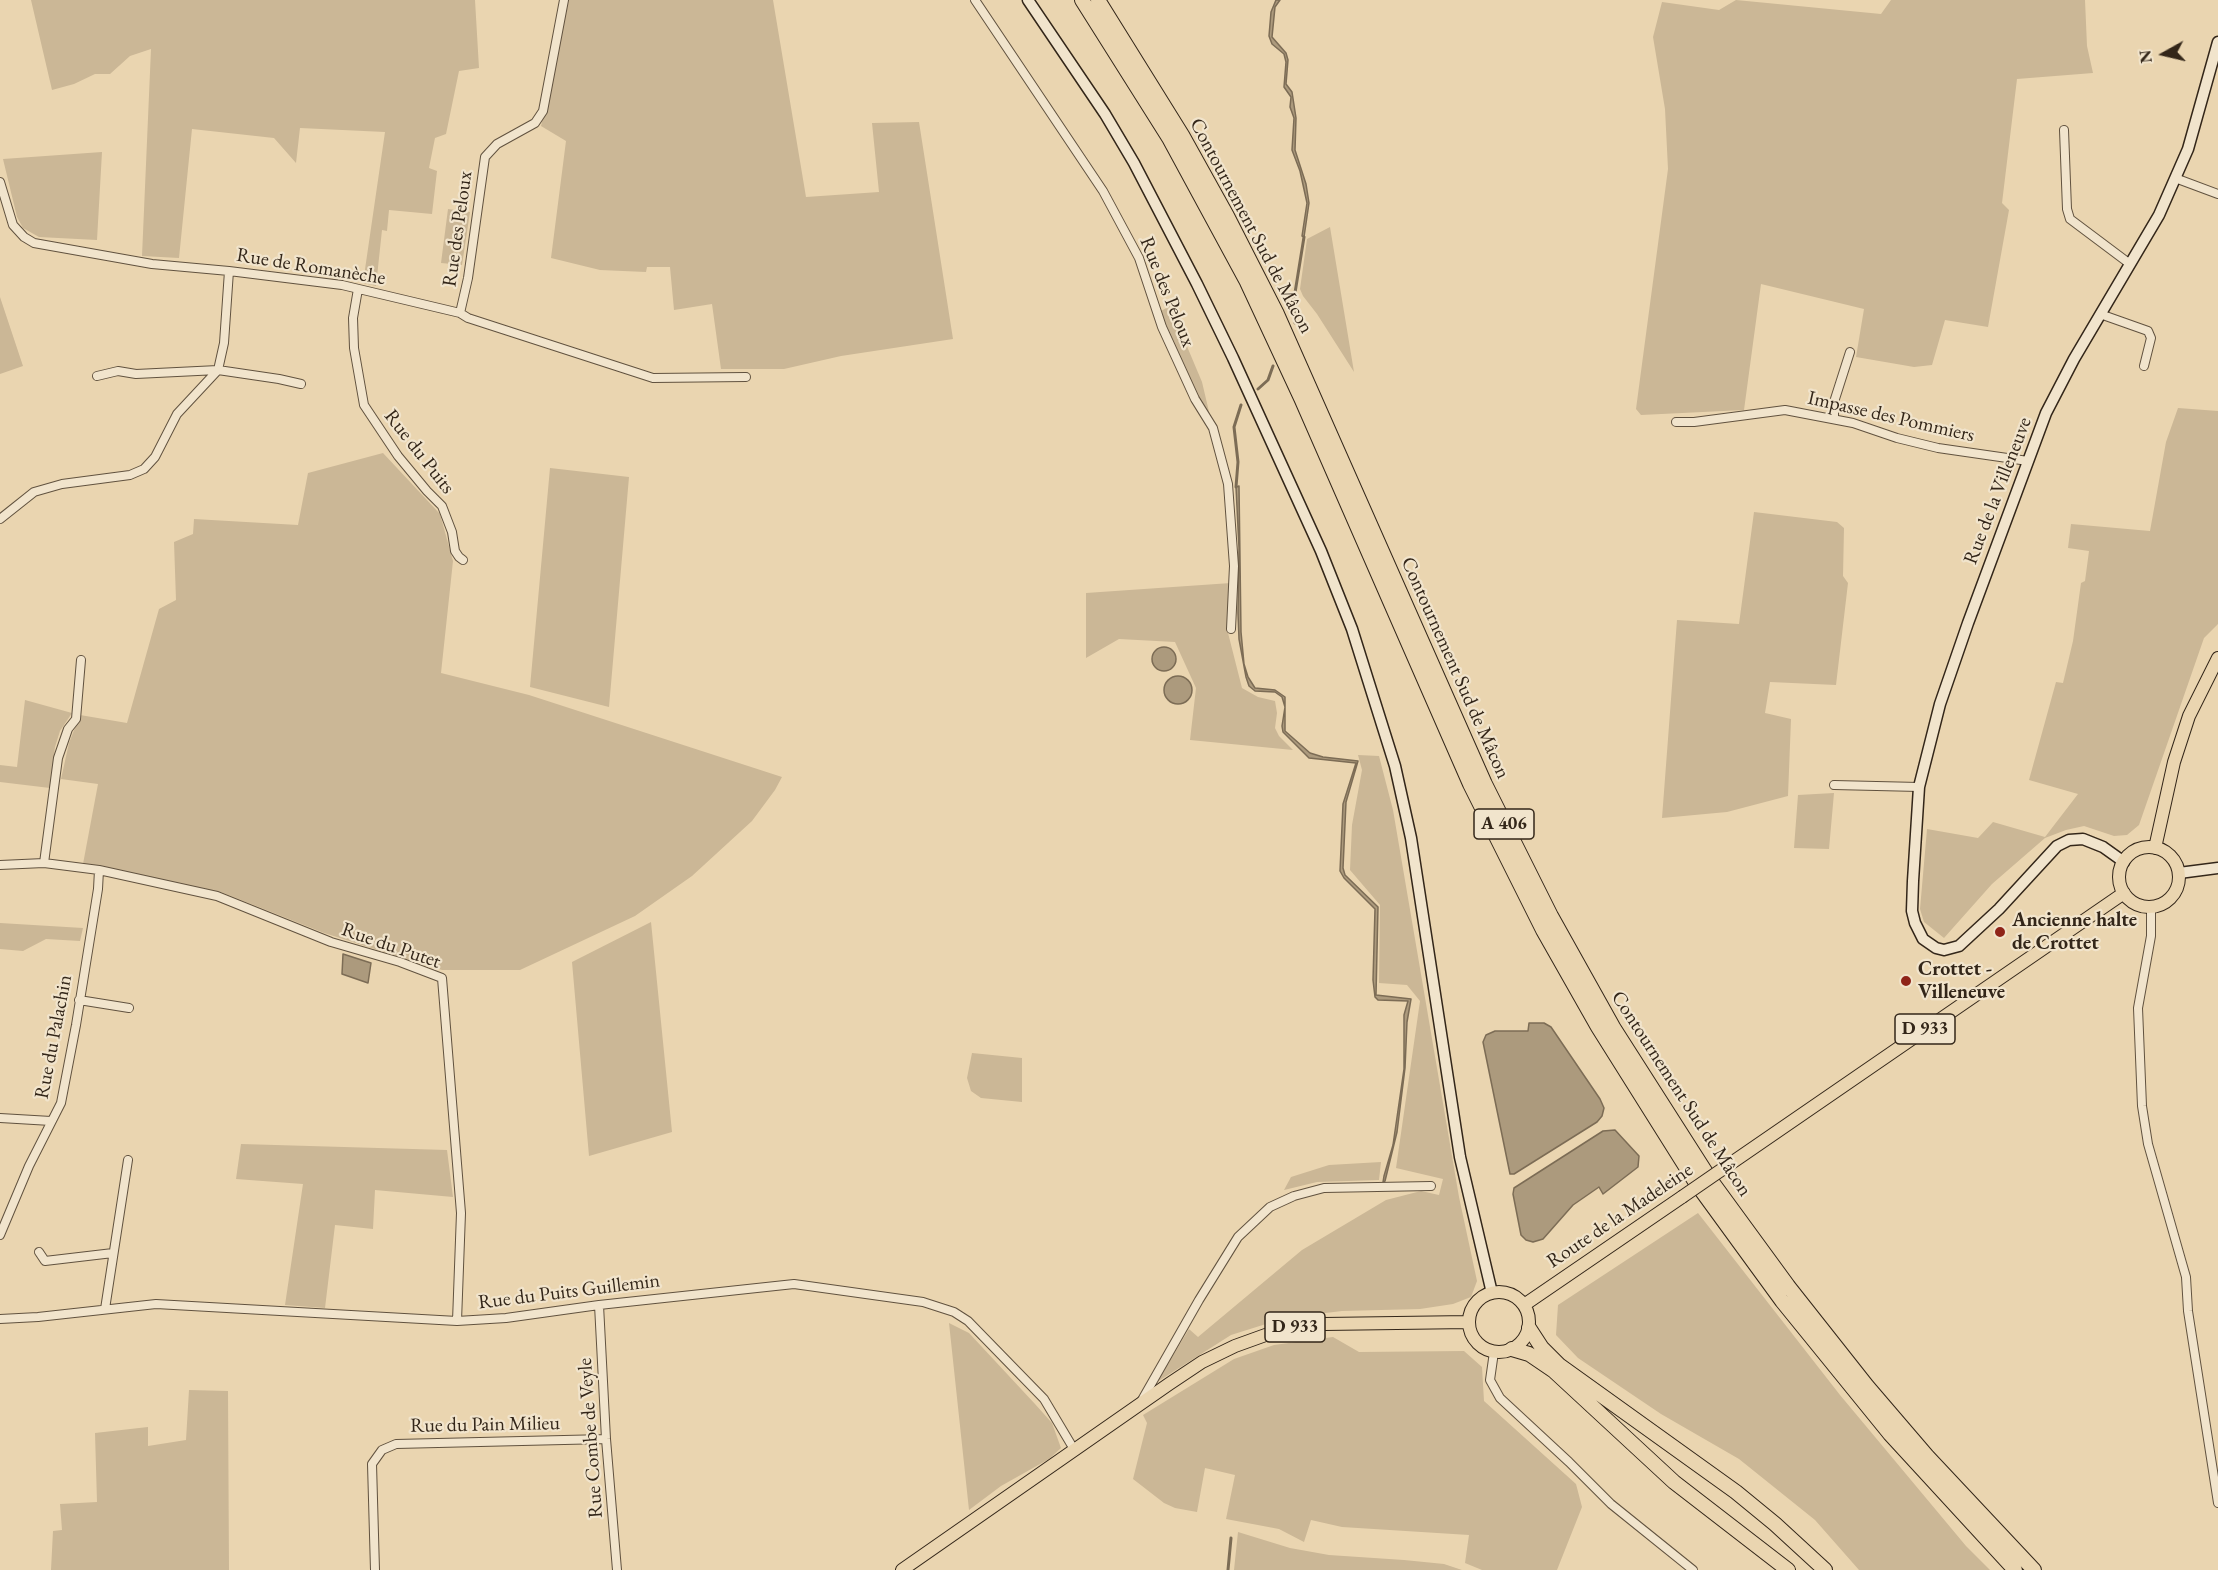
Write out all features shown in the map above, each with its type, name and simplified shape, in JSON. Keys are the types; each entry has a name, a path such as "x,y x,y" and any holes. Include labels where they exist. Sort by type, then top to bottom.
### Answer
{"highway":[{"name":"Contournement Sud de Mâcon","path":"1082,0 1169,138 1247,282 1301,398 1470,784 1543,930 1598,1027 1696,1184 1782,1300 1890,1434 2015,1570"},
{"name":"Contournement Sud de Mâcon","path":"1098,0 1161,98 1194,155 1272,304 1485,784 1546,908 1613,1027 1712,1182 1794,1294 1867,1386 1927,1456 2034,1570"},
{"path":"1529,1328 1536,1341 1559,1365 1736,1492 1825,1570"},
{"path":"1512,1349 1529,1354 1554,1371 1674,1482 1788,1570"}],"main road":[{"path":"1028,0 1105,114 1134,163 1197,284 1316,540 1352,628 1395,766 1411,838 1460,1157 1492,1293"},
{"name":"Rue de la Villeneuve","path":"2124,862 2103,847 2083,839 2069,840 2057,846 1999,909 1959,946 1944,950 1936,948 1923,939 1915,923 1912,911 1919,787 1940,704 2046,414 2074,359 2159,215 2188,149 2218,42"},
{"path":"2155,848 2174,762 2189,716 2218,658"},
{"path":"2155,848 2171,857 2179,873 2175,892 2169,900 2160,905 2151,907 2136,904 2124,893 2119,878 2124,862 2137,850 2155,848"},
{"path":"2179,873 2218,868"},
{"name":"Route de la Madeleine","path":"1524,1305 2124,893"},
{"path":"1492,1293 1510,1294 1524,1305 1529,1328 1521,1343 1512,1349 1494,1352 1476,1342 1469,1322 1470,1314 1478,1300 1492,1293"},
{"name":"D 933","path":"902,1570 1202,1362 1235,1346 1271,1333 1298,1327 1351,1322 1469,1322"}],"street":[{"name":"Rue des Peloux","path":"460,313 468,278 485,157 497,144 535,123 543,111 564,0"},
{"name":"Rue des Peloux","path":"975,0 1103,191 1139,258 1162,327 1195,399 1213,428 1228,484 1234,566 1231,629"},
{"path":"2064,130 2067,209 2070,219 2130,264"},
{"path":"2175,178 2218,194"},
{"name":"Rue de Romanèche","path":"0,182 13,225 24,237 34,243 152,264 229,270 357,289 460,313 468,318 653,378 747,377"},
{"path":"0,519 34,492 62,484 130,475 144,469 155,457 177,414 218,370 224,344 229,270"},
{"name":"Rue du Puits","path":"357,289 353,318 354,348 364,405 398,456 442,506 452,532 455,551 463,560"},
{"path":"2100,315 2148,331 2151,338 2145,366"},
{"path":"1834,418 1834,402 1850,352"},
{"path":"97,376 118,371 136,374 218,370 301,384"},
{"name":"Impasse des Pommiers","path":"1676,422 1694,422 1785,410 1834,418 1938,448 2028,462"},
{"path":"44,863 58,758 68,729 76,719 81,660"},
{"path":"1834,785 1919,787"},
{"name":"Rue du Putet","path":"0,865 44,863 99,870 217,896 331,942 400,962 442,978 461,1213 457,1321"},
{"name":"Rue du Palachin","path":"0,1235 29,1166 61,1103 98,889 99,870"},
{"path":"2151,907 2151,936 2138,1008 2142,1106 2148,1144 2186,1277 2188,1311 2218,1503"},
{"path":"79,1000 129,1008"},
{"path":"0,1118 51,1121"},
{"path":"105,1309 128,1160"},
{"path":"1140,1404 1238,1237 1270,1206 1294,1196 1324,1188 1431,1186"},
{"path":"39,1252 45,1261 113,1253"},
{"name":"Rue du Puits Guillemin","path":"0,1319 156,1304 457,1321 506,1318 599,1305 794,1284 923,1302 954,1312 968,1321 1044,1399 1075,1450"},
{"name":"Rue Combe de Veyle","path":"599,1305 606,1439 617,1570"},
{"path":"1494,1352 1490,1380 1500,1398 1611,1504 1693,1570"},
{"name":"Rue du Pain Milieu","path":"375,1570 372,1464 382,1450 396,1444 606,1439"}],"shaded area":[{"path":"31,0 475,0 479,68 459,71 446,134 435,138 429,168 437,171 432,214 389,210 387,231 382,230 376,286 363,283 385,132 300,128 296,163 274,138 192,129 179,258 142,256 151,49 130,56 110,74 95,74 74,84 52,90"},
{"path":"569,0 773,0 806,197 879,192 872,123 919,122 953,339 841,356 784,369 721,369 712,304 674,310 670,267 647,267 646,272 600,270 551,258 566,141 541,126"},
{"path":"1276,0 1280,0 1275,7 1272,37 1286,53 1288,60 1286,84 1292,92 1296,118 1295,150 1306,184 1309,203 1304,237 1302,236 1307,203 1300,171 1292,150 1294,118 1290,107 1291,97 1284,87 1286,62 1284,54 1272,44 1269,36 1271,12"},
{"path":"1736,0 1881,14 1891,0 2085,0 2087,46 2093,73 2017,79 2002,203 2009,210 1988,327 1945,320 1932,365 1914,367 1856,357 1864,309 1761,284 1744,410 1641,415 1636,409 1668,169 1665,109 1653,37 1662,2 1719,10"},
{"path":"102,152 97,240 39,237 23,228 17,217 3,159"},
{"path":"448,209 470,212 462,265 441,263"},
{"path":"1330,227 1354,372 1300,289 1307,239"},
{"path":"0,297 23,366 0,374"},
{"path":"1170,306 1202,382 1210,416 1198,398 1166,326 1161,311"},
{"path":"2178,408 2218,411 2218,624 2204,638 2139,825 2127,835 2114,836 2084,826 2045,838 1992,884 1944,938 1924,922 1920,909 1927,829 1978,838 1993,822 2045,837 2078,794 2029,780 2056,682 2063,683 2073,641 2081,583 2085,581 2089,551 2068,548 2071,524 2150,531 2166,442"},
{"path":"383,453 440,514 453,561 441,673 529,695 782,777 752,821 692,876 635,916 520,970 442,970 324,933 221,892 83,864 98,784 61,779 69,743 80,715 127,723 159,609 176,600 174,542 193,534 194,519 298,525 308,473"},
{"path":"550,468 629,477 609,707 530,687"},
{"path":"1239,486 1241,632 1244,664 1255,688 1275,690 1285,697 1285,707 1282,697 1275,692 1255,691 1249,686 1246,677 1239,639 1238,613 1239,548 1236,487"},
{"path":"1754,512 1837,522 1844,528 1843,576 1848,583 1836,685 1770,682 1765,713 1791,719 1788,796 1727,812 1662,818 1677,620 1739,624"},
{"path":"1231,583 1227,629 1242,688 1258,697 1275,701 1277,713 1275,728 1279,736 1293,750 1190,740 1196,688 1175,642 1119,639 1086,658 1086,593"},
{"path":"1164,647 1173,650 1176,659 1173,668 1164,671 1155,668 1152,659 1155,650"},
{"path":"1178,676 1188,680 1192,690 1188,700 1178,704 1168,700 1164,690 1168,680"},
{"path":"25,700 72,713 60,731 55,747 50,788 0,782 0,765 17,767"},
{"path":"1285,707 1285,731 1310,753 1323,757 1358,761 1346,802 1343,868 1345,875 1378,907 1376,995 1411,999 1407,1022 1405,1068 1397,1132 1383,1182 1393,1145 1404,1069 1404,1015 1408,1001 1378,1000 1375,997 1373,980 1375,909 1344,878 1340,871 1343,804 1356,763 1309,758 1283,732"},
{"path":"1358,755 1379,756 1393,810 1459,1197 1477,1281 1471,1297 1453,1304 1420,1309 1342,1311 1285,1318 1231,1335 1157,1382 1189,1329 1198,1337 1302,1250 1386,1200 1421,1191 1439,1195 1443,1179 1396,1168 1420,1001 1407,985 1379,983 1380,905 1350,870 1352,825 1362,770"},
{"path":"1834,793 1829,849 1794,848 1798,795"},
{"path":"651,922 672,1132 589,1156 572,962"},
{"path":"0,923 83,928 80,941 46,939 23,951 0,949"},
{"path":"343,954 371,963 368,983 342,974"},
{"path":"1529,1023 1544,1023 1551,1027 1604,1108 1597,1122 1514,1174 1510,1174 1483,1042 1486,1035 1495,1031 1528,1031"},
{"path":"972,1053 1022,1058 1022,1102 981,1098 971,1091 967,1078"},
{"path":"1615,1130 1639,1156 1638,1167 1603,1194 1599,1187 1573,1205 1543,1239 1533,1242 1526,1240 1521,1235 1513,1194 1514,1188 1603,1131"},
{"path":"241,1144 447,1150 453,1197 375,1190 373,1229 335,1225 325,1308 285,1305 303,1184 236,1179"},
{"path":"1381,1162 1379,1180 1317,1182 1284,1190 1291,1177 1329,1165"},
{"path":"1698,1213 1840,1395 1966,1546 1990,1570 1859,1570 1815,1520 1739,1459 1661,1414 1578,1358 1556,1335 1558,1305"},
{"path":"949,1323 969,1333 1035,1404 1052,1423 1061,1448 1049,1459 1001,1486 969,1510"},
{"path":"1333,1337 1359,1352 1464,1351 1482,1367 1484,1401 1576,1484 1582,1507 1557,1570 1482,1570 1465,1563 1469,1535 1342,1527 1311,1520 1304,1542 1279,1529 1226,1519 1235,1475 1205,1468 1197,1512 1175,1508 1164,1503 1133,1479 1147,1423 1143,1415 1234,1359 1274,1345"},
{"path":"189,1390 228,1391 229,1570 51,1570 53,1531 62,1530 60,1504 97,1502 95,1433 148,1427 148,1446 186,1440"},
{"path":"1238,1532 1290,1548 1329,1555 1444,1564 1462,1570 1234,1570"}],"waterway":[{"path":"1295,323 1294,299 1304,237"},
{"path":"1258,389 1268,380 1273,366"},
{"path":"1236,487 1238,462 1234,427 1241,405"},
{"path":"1228,1570 1231,1538"}],"place":[{"name":"Ancienne halte de Crottet","path":"2000,932"},
{"name":"Crottet - Villeneuve","path":"1906,981"}]}
